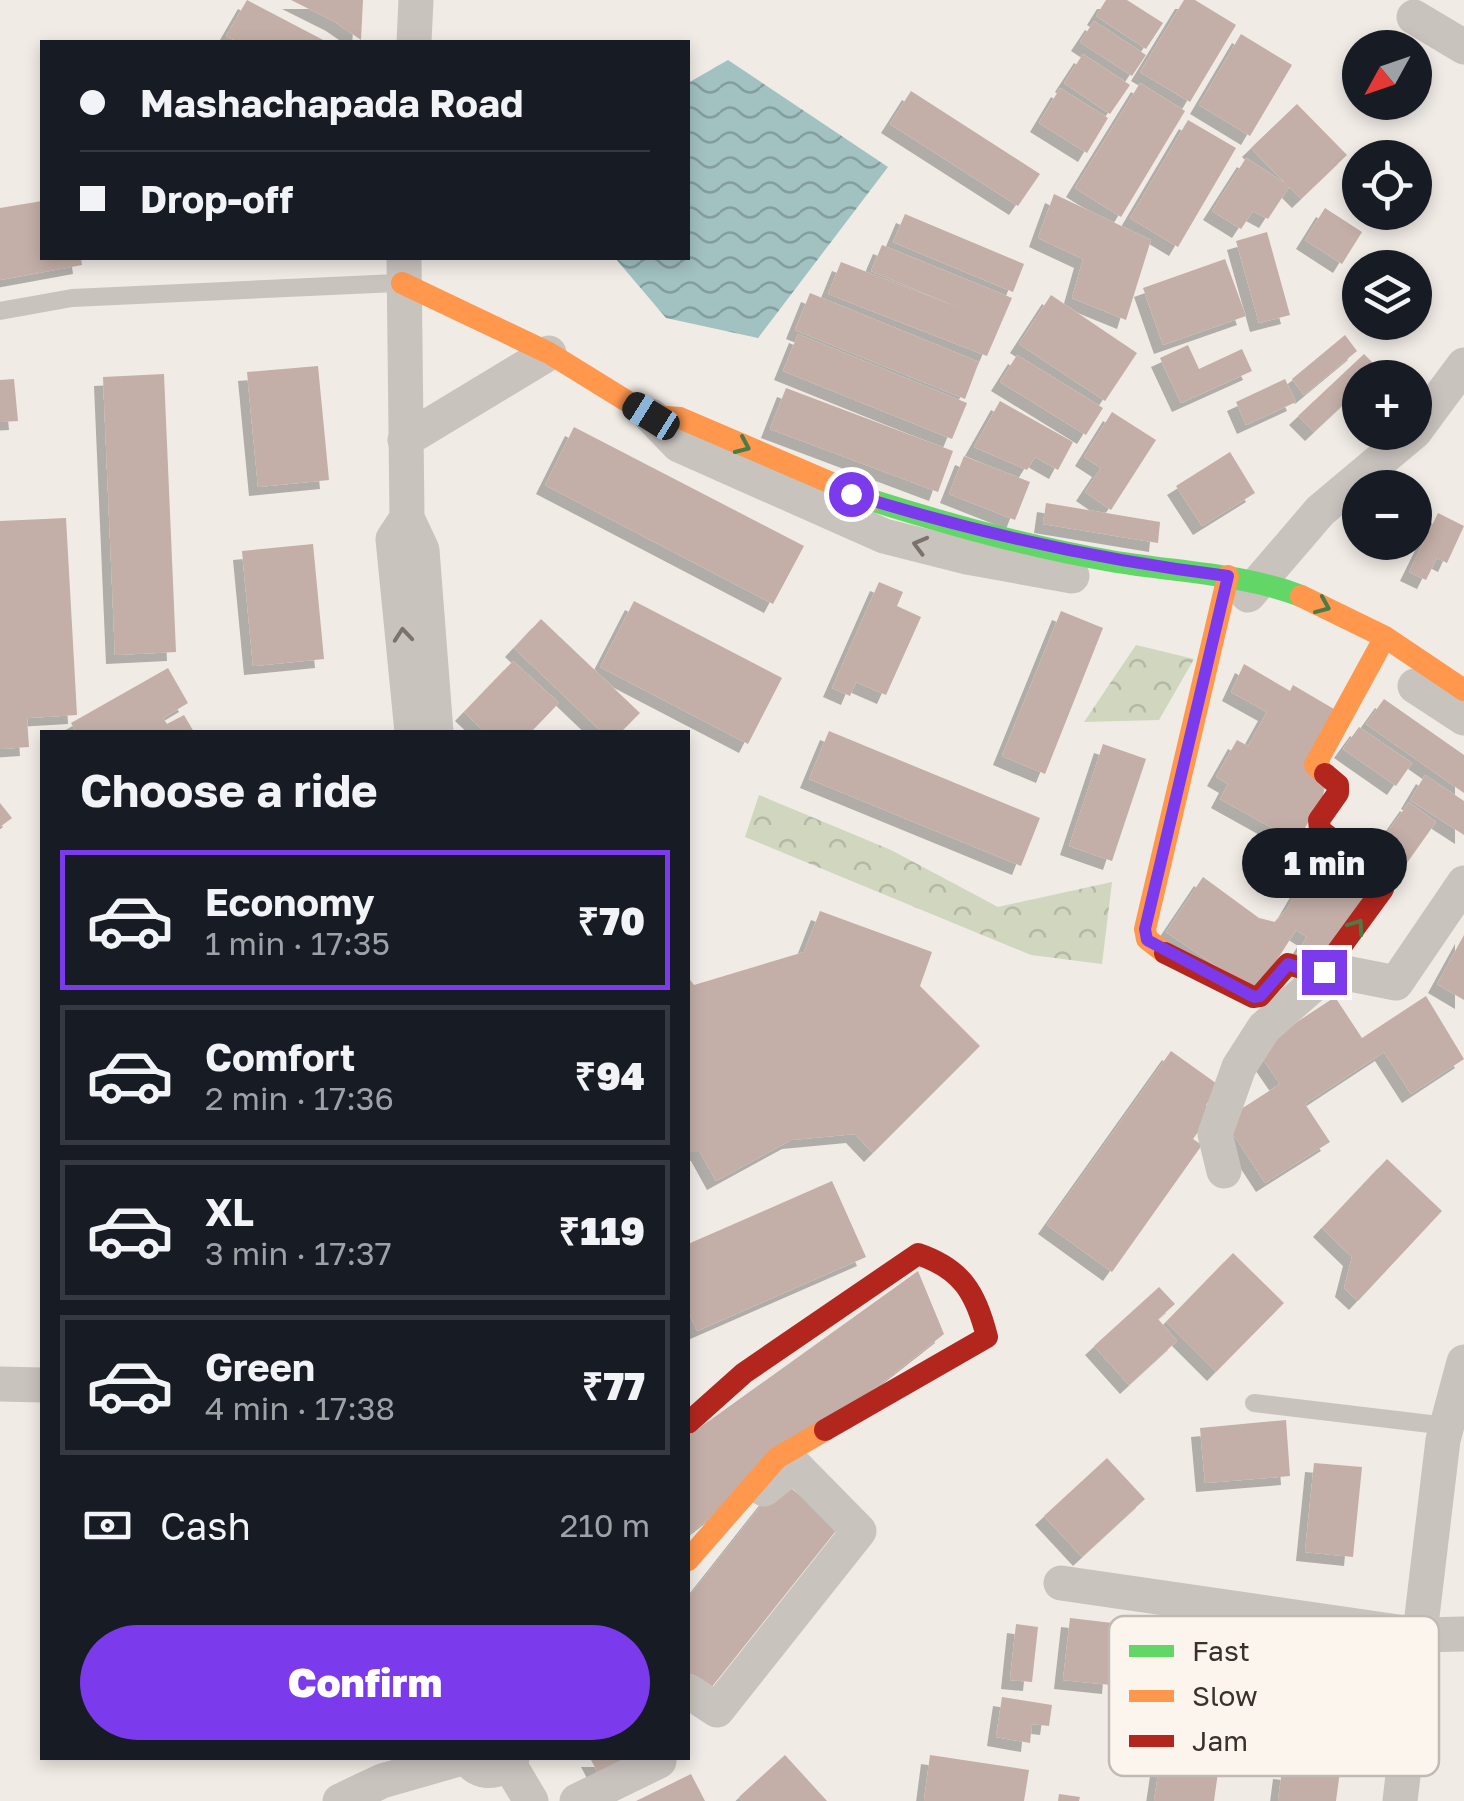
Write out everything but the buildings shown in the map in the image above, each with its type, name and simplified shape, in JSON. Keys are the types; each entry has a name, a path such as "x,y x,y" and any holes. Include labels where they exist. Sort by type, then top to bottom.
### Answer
{"street":[{"path":"414,40 416,0"},
{"path":"1414,17 1464,47"},
{"path":"436,730 422,550 407,518 403,270 549,352 651,416 679,445 848,506 884,536 970,545 1238,588 1379,648 1464,690"},
{"path":"405,440 549,352"},
{"path":"1432,408 1464,364"},
{"path":"1379,648 1315,765 1338,785 1338,793 1319,820 1320,830 1379,876 1383,888 1322,974 1288,964 1260,996 1254,997 1156,948 1145,929 1238,588 1393,450"},
{"path":"407,518 394,539 412,730"},
{"path":"1379,648 1464,718"},
{"path":"1224,1172 1216,1134 1239,1067 1264,1028 1330,970 1396,984 1464,883"},
{"path":"690,1421 744,1373 842,1302 918,1254 952,1264 980,1302 988,1337 777,1458 690,1558"},
{"path":"1422,1616 1447,1426 1464,1362"},
{"path":"0,1384 40,1385"},
{"path":"690,1577 757,1495 794,1466 859,1531 717,1710 690,1691"},
{"path":"1061,1583 1288,1616"},
{"path":"1439,1635 1464,1634"},
{"path":"577,1801 659,1761"},
{"path":"340,1801 382,1780 492,1768 531,1801"},
{"path":"1400,1801 1403,1776"}],"lane":[{"path":"0,312 72,298 403,270"},
{"path":"1254,1402 1447,1426"}],"green space":[{"path":"1136,645 1194,659 1159,720 1084,722"},
{"path":"759,795 891,850 998,907 1112,882 1102,964 1031,955 745,837"}],"water":[{"path":"728,60 888,167 758,338 666,318 617,260 690,260 690,82"}],"traffic: fast":[{"path":"871,500 1050,549 1232,578 1301,596"}],"traffic: slow":[{"path":"402,283 549,353 651,416 680,418 871,500"},
{"path":"1165,953 1147,939 1145,929 1228,576"},
{"path":"1301,596 1385,637 1464,690"},
{"path":"1325,774 1315,765 1385,637"},
{"path":"690,1558 777,1458 825,1430"}],"traffic: jam":[{"path":"1165,953 1253,997 1260,996 1288,964 1321,974 1383,889 1379,876 1320,830 1319,820 1338,793 1338,785 1325,774"},
{"path":"690,1421 744,1373 918,1254 946,1267 972,1295 987,1337 825,1430"}],"route":[{"path":"851,494 974,532 1042,547 1110,561 1228,576 1186,769 1145,929 1147,940 1257,998 1288,964 1319,975 1324,972"}]}
